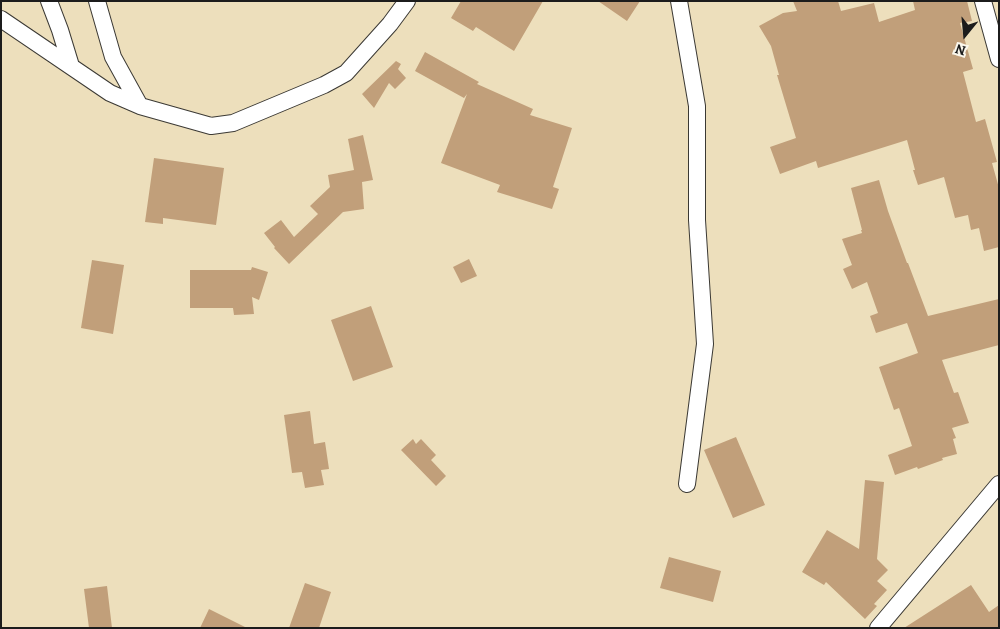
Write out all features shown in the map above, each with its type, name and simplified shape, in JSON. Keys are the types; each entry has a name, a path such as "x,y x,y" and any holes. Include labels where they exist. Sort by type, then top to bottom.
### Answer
{"street":[{"path":"48,1 60,30 71,66"},
{"path":"97,1 113,57 140,106"},
{"path":"1,20 110,92 140,106 211,126 233,123 324,85 346,73 390,24 407,1"},
{"path":"679,1 697,106 696,220 705,344 687,484"},
{"path":"983,1 999,59"},
{"path":"878,628 999,484"}],"building":[{"path":"461,1 543,1 514,51 476,27 473,31 451,18"},
{"path":"598,1 640,1 627,21"},
{"path":"793,1 838,1 841,11 874,3 879,22 915,10 913,1 967,1 972,21 960,23 973,69 963,72 976,122 985,119 997,162 992,163 999,188 999,247 984,251 979,228 971,230 968,215 955,218 944,177 918,185 907,140 818,168 816,161 780,174 770,147 796,138 777,75 779,75 771,46 759,26 783,13 797,11"},
{"path":"425,52 479,82 477,84 533,109 530,115 572,128 553,187 559,189 552,209 497,192 500,185 441,163 467,94 464,98 415,71"},
{"path":"396,61 401,64 398,69 406,78 395,89 389,83 374,108 362,94"},
{"path":"363,135 373,180 362,182 364,209 343,212 289,264 274,248 264,233 281,220 294,237 318,214 310,206 330,187 328,175 354,170 348,139"},
{"path":"154,158 224,168 216,225 163,218 163,224 145,222"},
{"path":"879,180 888,211 928,316 999,299 999,345 942,360 954,393 958,392 969,423 952,428 956,438 953,439 957,454 942,458 943,460 918,469 917,467 895,475 888,455 912,446 899,408 894,410 879,367 918,353 907,323 876,333 870,316 878,313 867,282 852,289 843,269 852,265 842,239 862,233 851,188"},
{"path":"469,259 477,276 461,283 453,267"},
{"path":"92,260 124,265 113,334 81,328"},
{"path":"252,267 268,272 259,300 252,297 254,314 234,315 233,308 190,308 190,270 251,270"},
{"path":"371,306 393,367 353,381 331,320"},
{"path":"310,411 314,444 325,442 329,469 321,470 324,485 305,488 302,472 292,473 284,415"},
{"path":"736,437 765,505 733,518 704,450"},
{"path":"413,439 416,444 421,439 436,455 431,460 446,476 436,486 401,450"},
{"path":"865,480 884,482 877,559 888,570 877,581 887,590 874,604 877,606 865,619 826,582 824,585 802,572 827,530 859,549"},
{"path":"669,557 721,571 713,602 660,588"},
{"path":"305,583 331,592 319,628 289,628"},
{"path":"971,585 989,612 999,605 999,628 904,628"},
{"path":"107,586 112,628 89,628 84,589"},
{"path":"209,609 247,628 200,628"}]}
